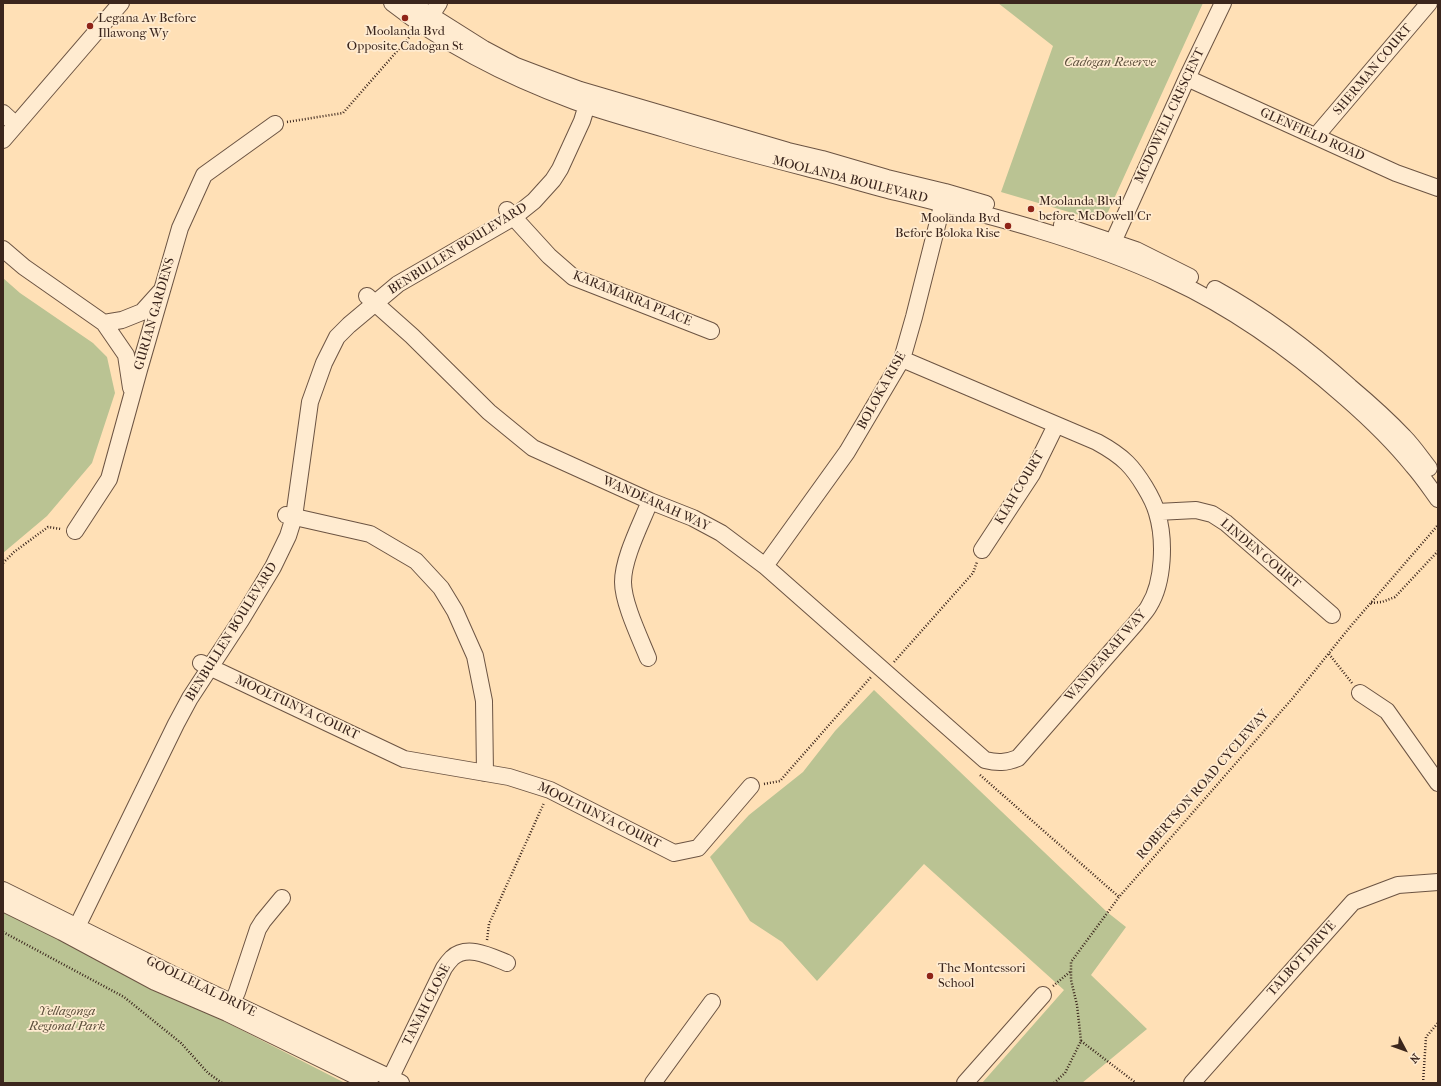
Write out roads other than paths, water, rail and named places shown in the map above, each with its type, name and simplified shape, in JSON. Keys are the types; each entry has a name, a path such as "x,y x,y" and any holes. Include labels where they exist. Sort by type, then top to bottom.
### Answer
{"street":[{"path":"3,140 121,3"},
{"name":"MOOLANDA BOULEVARD","path":"392,3 427,19"},
{"name":"MOOLANDA BOULEVARD","path":"411,3 427,19 490,66 729,148 944,197 1007,220 1074,240 1136,250 1244,305 1275,325 1326,365 1384,417 1405,438 1438,480"},
{"name":"MCDOWELL CRESCENT","path":"1111,247 1187,78 1223,3"},
{"name":"SHERMAN COURT","path":"1316,136 1429,3"},
{"name":"GLENFIELD ROAD","path":"1187,78 1396,173 1438,188"},
{"name":"BENBULLEN BOULEVARD","path":"70,929 88,902 110,859 205,665 264,568 290,516 301,402 314,360 323,342 336,325 354,307 371,300 399,274 434,252 534,201 553,180 569,149 583,98"},
{"path":"3,113 16,125"},
{"name":"GURIAN GARDENS","path":"75,531 109,479 180,228 204,176 275,124"},
{"name":"BOLOKA RISE","path":"765,566 847,452 902,359 944,197"},
{"name":"KARAMARRA PLACE","path":"510,214 549,256 573,276 711,331"},
{"name":"MOOLANDA BOULEVARD","path":"1111,247 1198,292 1225,308 1298,357 1386,436 1412,464 1438,499"},
{"path":"3,249 24,268 104,323 126,355 132,397"},
{"path":"104,323 122,320 142,312 163,287"},
{"name":"WANDEARAH WAY","path":"371,300 412,336 489,412 533,448 650,501 693,518 714,529 765,566 986,760 996,763 1008,762 1018,758 1150,605 1158,584 1162,564 1161,528 1157,512 1141,482 1128,464 1097,442 1056,426 1041,418 902,359"},
{"name":"KIAH COURT","path":"982,550 1032,474 1056,426"},
{"path":"648,658 628,607 623,583 627,560 650,501"},
{"name":"LINDEN COURT","path":"1157,512 1196,510 1212,514 1226,523 1332,615"},
{"path":"290,516 370,534 416,561 441,588 455,611 475,656 484,701 485,773"},
{"name":"MOOLTUNYA COURT","path":"205,665 404,759 509,776 550,790 674,853 698,848 751,786"},
{"path":"1360,693 1387,711 1438,783"},
{"name":"TALBOT DRIVE","path":"1192,1083 1353,902 1398,885 1438,882"},
{"name":"GOOLLELAL DRIVE","path":"3,890 70,929"},
{"path":"230,1007 258,929 282,898"},
{"name":"GOOLLELAL DRIVE","path":"3,903 70,929 176,976 370,1083"},
{"name":"TANAH CLOSE","path":"393,1081 444,968 452,958 462,952 470,952 485,954 507,963"},
{"path":"965,1083 1043,994"},
{"path":"653,1083 712,1002"},
{"name":"GOOLLELAL DRIVE","path":"230,1007 393,1081"}],"place":[{"name":"Moolanda Bvd Opposite Cadogan St","path":"405,18"},
{"name":"Legana Av Before Illawong Wy","path":"90,26"},
{"name":"Moolanda Blvd before McDowell Cr","path":"1031,209"},
{"name":"Moolanda Bvd Before Boloka Rise","path":"1008,226"},
{"name":"The Montessori School","path":"930,976"}],"park label":[{"name":"Cadogan Reserve","path":"1110,63"},
{"name":"Yellagonga Regional Park","path":"67,1020"}]}
